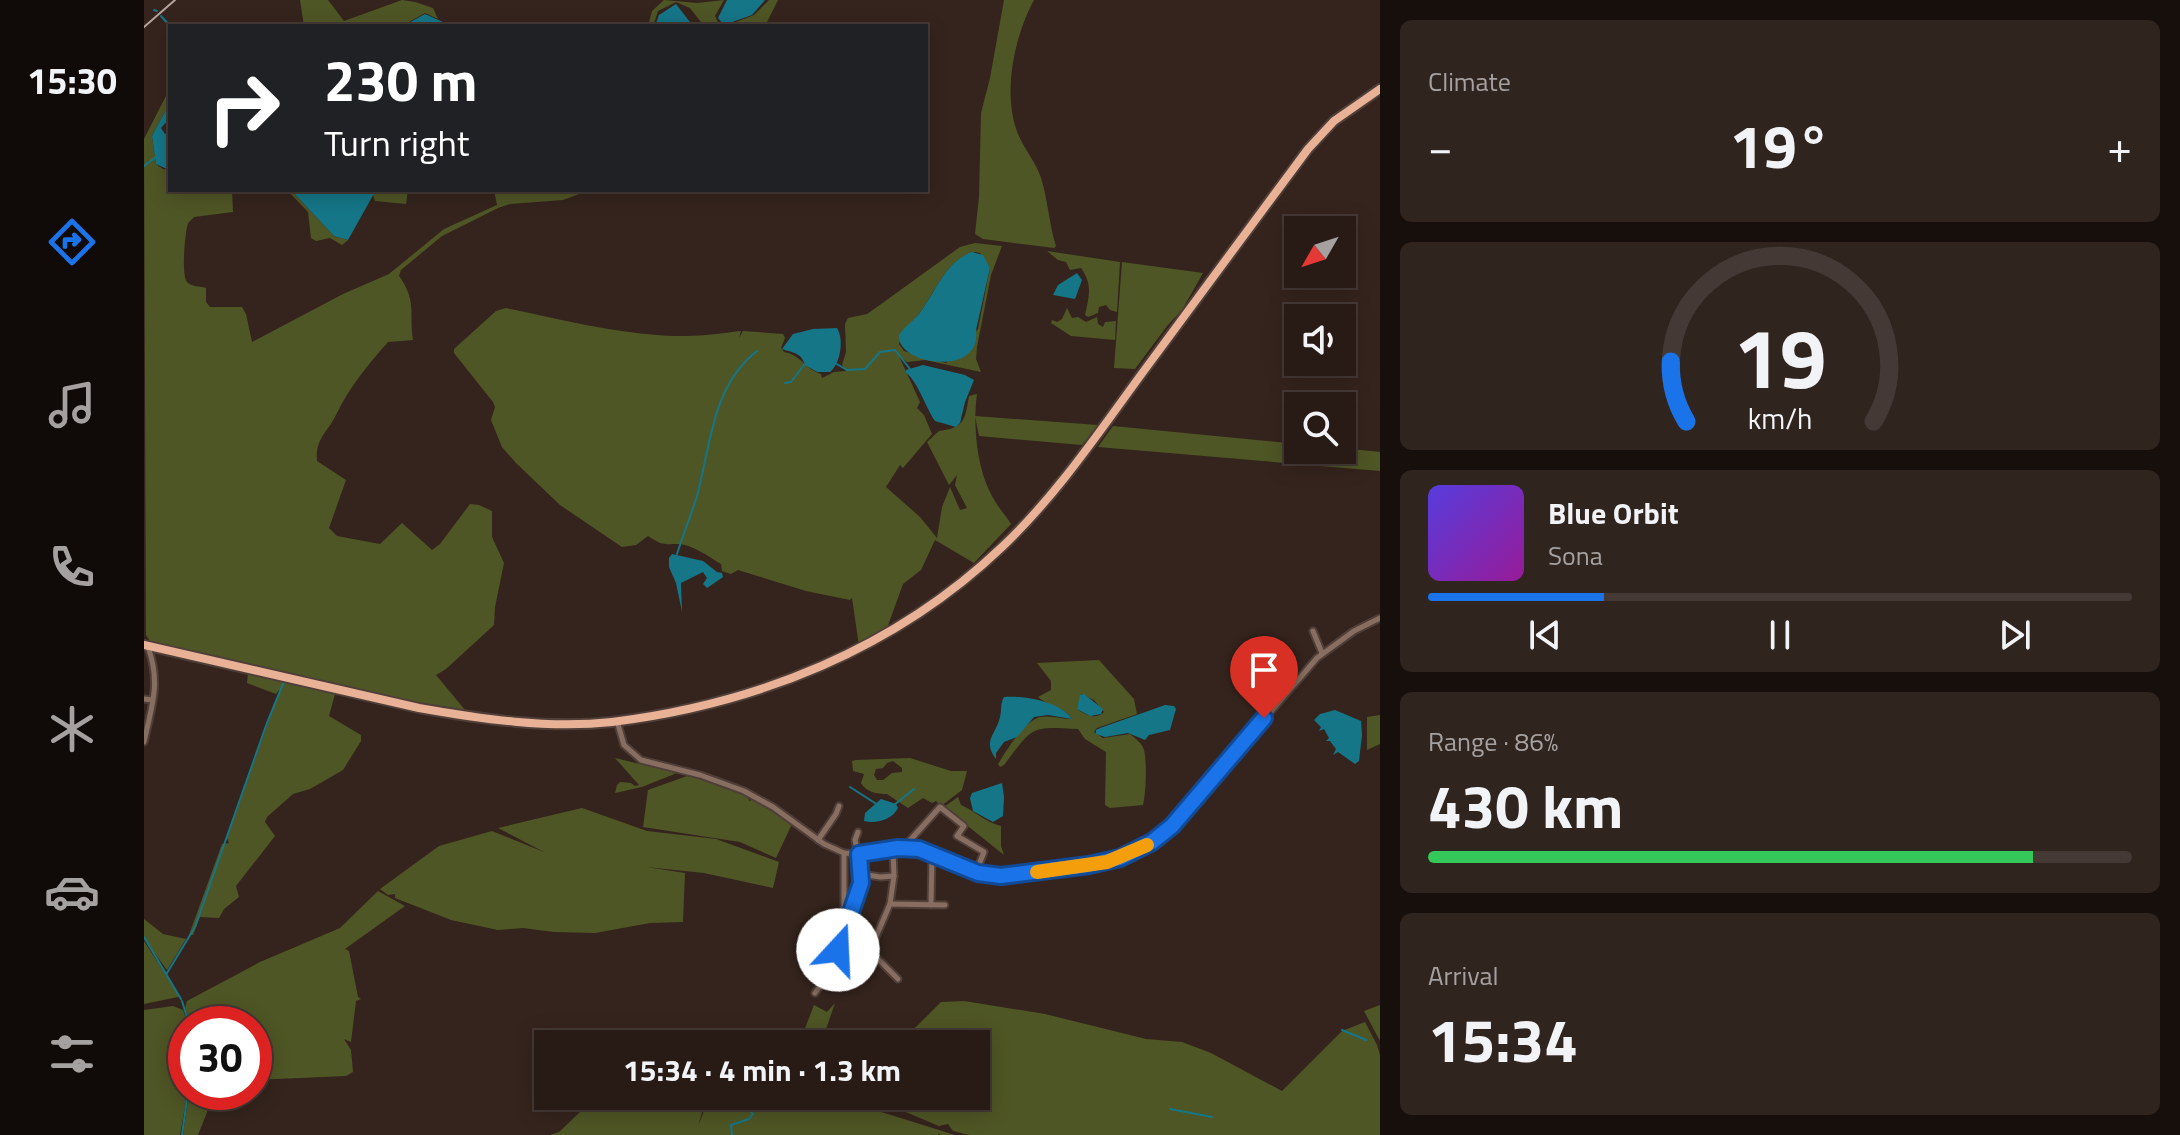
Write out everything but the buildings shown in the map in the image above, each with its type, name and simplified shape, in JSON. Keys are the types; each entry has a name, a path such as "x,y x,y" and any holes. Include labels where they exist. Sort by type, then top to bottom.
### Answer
{"main road":[{"path":"146,646 464,716 539,723 617,721 687,710 721,702 814,670 913,618 985,563 1032,516 1082,456 1308,149 1334,121 1380,89"}],"street":[{"path":"617,721 624,745 641,760 700,775 744,791 773,807 818,840 844,853 903,848 932,854 976,872 1001,876 1089,865 1120,858 1172,826 1322,653 1380,618"},
{"path":"1313,631 1322,653"},
{"path":"144,742 155,668 146,646"},
{"path":"818,840 839,806"},
{"path":"903,848 940,807 964,826 957,836 984,852 976,872"},
{"path":"815,993 835,966 844,928 857,897 862,874 855,840 858,832"},
{"path":"893,849 894,876 890,904 870,951 898,979"},
{"path":"844,853 844,928"},
{"path":"931,905 932,854"},
{"path":"862,874 894,876"},
{"path":"890,904 945,905"}],"green space":[{"path":"300,0 328,0 344,21 402,0 433,8 438,19 425,13 406,24 304,24"},
{"path":"664,0 697,3 724,0 715,16 719,24 702,24 690,8 676,2 658,11 654,24 649,24 652,11"},
{"path":"769,0 778,0 766,24 736,22 754,15"},
{"path":"1004,0 1034,0 1016,48 1011,101 1018,134 1041,178 1054,248 983,239 975,234 981,113"},
{"path":"168,92 168,106 152,136 156,164 168,170 168,192 232,192 233,212 194,217 188,223 184,271 187,282 206,288 206,302 210,307 242,307 252,342 343,294 389,274 444,229 497,205 494,192 585,192 563,200 510,204 498,208 442,236 401,270 399,276 410,300 413,340 388,342 353,385 318,447 317,461 346,480 329,528 337,536 380,544 402,523 432,550 470,504 492,511 492,537 504,563 494,625 436,675 465,710 408,703 151,643 146,635 144,139"},
{"path":"289,192 293,192 334,236 348,240 342,245 330,238 316,241 311,238 308,212"},
{"path":"375,192 408,192 406,204 375,201"},
{"path":"975,243 1002,246 991,275 977,347 976,359 981,372 925,360 907,362 899,356 920,402 917,408 924,415 932,434 903,468 900,465 886,487 920,517 937,538 942,507 950,487 960,510 967,508 955,485 957,475 949,485 927,442 939,431 959,425 965,416 969,396 977,394 976,430 985,481 1011,524 974,563 935,540 921,570 903,584 886,631 859,646 852,598 806,591 738,570 731,574 722,571 721,564 695,549 679,544 663,544 648,536 636,545 622,547 560,505 502,447 491,420 495,407 493,402 454,353 454,349 496,311 506,308 640,333 692,336 741,331 739,338 743,331 783,334 785,338 781,348 784,352 795,356 821,374 822,378 846,371 842,365 848,318 867,314 960,247","holes":["980,253 990,268 978,329 946,363 904,351 899,344 904,333 944,274 966,255"]},
{"path":"1047,251 1120,262 1117,312 1106,305 1099,307 1098,313 1088,317 1085,315 1089,291 1085,274 1081,268 1070,270 1066,262"},
{"path":"1122,262 1203,273 1182,310 1135,369 1114,368"},
{"path":"1067,308 1072,318 1078,317 1086,322 1097,317 1098,324 1103,327 1105,322 1116,321 1115,340 1071,336 1051,323 1052,320 1057,322 1062,319"},
{"path":"975,416 1098,425 1082,445 979,436"},
{"path":"1113,426 1284,443 1284,463 1098,447"},
{"path":"1356,449 1380,452 1380,471 1298,464 1356,464"},
{"path":"1099,660 1134,699 1137,714 1097,728 1094,732 1103,738 1130,734 1142,745 1146,769 1143,805 1110,808 1105,805 1106,752 1085,739 1078,729 1050,728 1034,732 1000,767 998,764 1010,745 1034,719 1048,716 1072,719 1065,711 1038,697 1051,690 1051,681 1037,663","holes":["1081,694 1094,700 1104,712 1101,714 1090,716 1077,709"]},
{"path":"248,674 335,694 329,716 361,735 361,741 343,770 310,789 293,794 267,817 265,822 275,836 236,886 239,897 224,909 219,918 200,917 193,935 189,935 222,844 229,843 227,838 280,689 276,694 247,683"},
{"path":"1380,715 1380,744 1367,750 1367,717"},
{"path":"615,758 677,773 642,787 615,793 620,782 639,785"},
{"path":"910,758 951,771 967,771 962,790 941,806 936,801 932,803 923,798 908,808 887,794 866,789 861,783 864,774 853,771 852,761","holes":["893,761 902,768 902,772 892,773 883,780 877,780 874,775 876,769"]},
{"path":"687,776 712,781 748,796 749,801 754,799 792,824 776,858 740,842 643,827 648,790"},
{"path":"958,797 961,805 1001,826 1004,855 944,807"},
{"path":"582,808 647,831 716,839 779,862 773,888 704,873 646,867 685,873 683,922 650,923 595,933 523,928 498,930 451,920 380,889 439,846 492,831 544,852 498,828"},
{"path":"378,891 405,906 345,949 349,951 358,997 361,999 356,1001 351,1042 344,1039 351,1050 353,1072 346,1076 272,1079 272,1006 186,1006 187,1001 260,962 340,928"},
{"path":"144,919 163,934 186,939 167,970 144,939"},
{"path":"144,941 179,995 178,997 144,1004"},
{"path":"964,1001 1045,1014 1146,1039 1182,1042 1211,1053 1282,1091 1342,1031 1365,1022 1380,1055 1380,1135 969,1135 953,1131 948,1124 939,1126 901,1110 990,1110 990,1030 913,1030 941,1002"},
{"path":"835,1003 826,1030 804,1030 814,1005 827,1012"},
{"path":"1380,1005 1380,1041 1364,1011"},
{"path":"168,1007 168,1110 184,1110 180,1135 144,1135 144,1010"},
{"path":"186,1110 208,1110 198,1135 183,1135"},
{"path":"582,1110 703,1110 698,1126 704,1110 875,1110 955,1135 550,1135 559,1132"}],"water":[{"path":"727,0 765,0 752,15 727,24 718,18"},
{"path":"676,4 691,24 656,24 659,15"},
{"path":"425,14 448,24 407,24"},
{"path":"168,106 168,120 161,128 165,134 168,133 168,170 156,164 152,136"},
{"path":"293,192 375,192 348,240 334,236"},
{"path":"972,252 983,255 990,268 974,345 966,355 953,361 939,362 911,354 902,345 899,335 919,314 948,269"},
{"path":"1077,273 1082,280 1075,299 1053,295 1058,285"},
{"path":"837,328 840,351 837,363 830,372 817,372 805,365 799,355 782,349 793,334"},
{"path":"923,365 974,380 956,427 935,421 906,373 906,370"},
{"path":"672,554 703,561 722,573 723,577 707,588 703,584 707,578 703,572 681,583 682,612 669,567"},
{"path":"1084,694 1103,709 1101,714 1090,716 1077,709 1080,695"},
{"path":"1004,697 1041,701 1059,708 1072,719 1048,715 1034,717 1017,737 1004,742 996,753 996,759 990,742"},
{"path":"1165,705 1176,709 1170,730 1149,735 1145,740 1128,733 1105,737 1096,734 1100,728"},
{"path":"1335,710 1361,721 1359,761 1355,764 1338,752 1333,755 1336,749 1330,741 1326,741 1329,738 1324,729 1319,731 1321,727 1314,720 1320,714"},
{"path":"1002,783 1003,816 993,822 973,811 972,793"},
{"path":"881,799 896,804 898,808 892,816 883,820 864,821 865,813"}],"waterway":[{"path":"161,16 168,24"},
{"path":"144,166 156,157"},
{"path":"835,363 847,370 865,369 880,352 895,350 910,369"},
{"path":"677,554 697,496 722,399 742,365 757,351"},
{"path":"785,383 791,382 804,365"},
{"path":"167,973 195,927 285,679"},
{"path":"850,787 878,805"},
{"path":"894,805 914,789"},
{"path":"144,937 181,999"},
{"path":"182,1001 184,1006"},
{"path":"1342,1030 1366,1040"},
{"path":"1170,1109 1212,1117"},
{"path":"182,1135 185,1110"},
{"path":"732,1135 731,1125 749,1119 753,1114 750,1110"}],"railway":[{"path":"144,27 175,0"}],"slow traffic":[{"path":"1037,872 1107,862 1147,845"}],"route":[{"path":"838,950 861,883 859,854 898,848 919,849 978,873 1001,876 1120,858 1152,842 1172,826 1264,718"}]}
